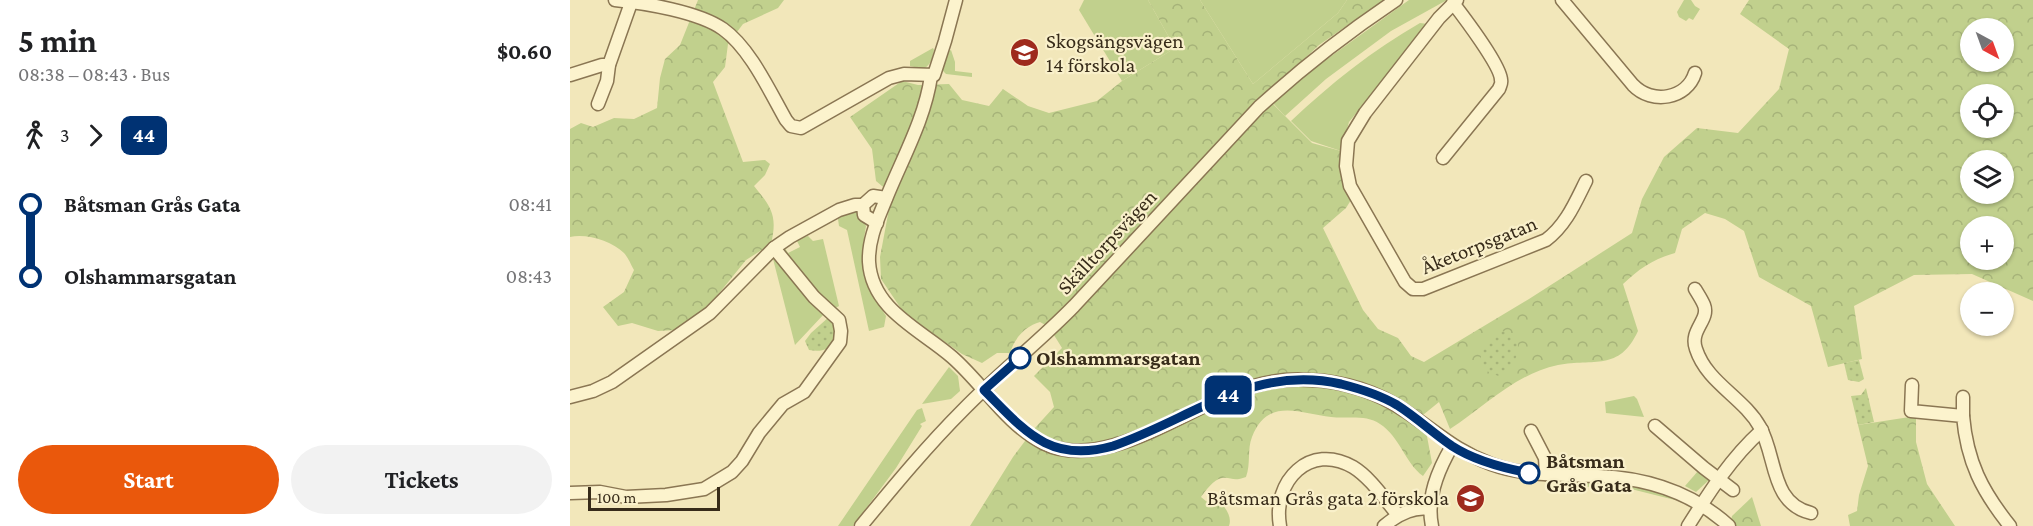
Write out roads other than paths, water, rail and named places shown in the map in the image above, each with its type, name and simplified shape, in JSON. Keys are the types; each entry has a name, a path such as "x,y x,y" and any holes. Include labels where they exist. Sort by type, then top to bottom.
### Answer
{"street":[{"path":"615,0 631,1 704,20 723,29 751,62 786,120 796,128 806,127 889,78 904,74 932,76"},
{"path":"956,0 936,73 932,76 919,123 886,198 870,242 871,273 883,302 897,316 952,357 1025,432 1046,444 1064,450 1093,451 1113,446 1245,388 1277,381 1330,382 1377,396 1406,411 1452,446 1497,466 1529,473 1637,480 1667,488 1701,505 1729,526"},
{"name":"Skälltorpsvägen","path":"861,526 921,454 984,390 1074,306 1259,107 1364,21 1396,0"},
{"path":"1562,0 1641,92 1658,97 1675,95 1690,84 1695,74"},
{"path":"598,104 631,1"},
{"path":"1443,158 1499,89 1502,81 1500,74 1455,1"},
{"name":"Åketorpsgatan","path":"1455,1 1365,112 1348,141 1346,166 1350,186 1405,282 1413,289 1423,289 1546,240 1558,231 1571,212 1586,181"},
{"path":"570,75 609,65"},
{"path":"570,397 593,391 635,372 710,313 774,248 789,237 839,210 863,205 873,196 886,198"},
{"path":"863,205 864,215 877,222"},
{"path":"570,493 600,492 626,497 666,495 704,489 732,472 742,461 759,433 783,405 804,392 840,342 839,320 814,297 774,248"},
{"path":"1695,289 1705,311 1695,335 1694,343 1699,357 1715,380 1749,411 1762,430 1781,489 1792,505 1811,513"},
{"path":"1912,385 1911,411 1963,416"},
{"path":"1963,397 1968,451 1975,472 1984,492 2010,526"},
{"path":"1655,426 1733,490"},
{"path":"1688,526 1734,458 1762,430"},
{"path":"1531,431 1545,458 1546,474"},
{"path":"1432,526 1430,509 1434,483 1452,446"},
{"path":"1280,526 1278,502 1287,482 1296,471 1305,465 1321,460 1341,462 1353,467 1372,484 1398,515"},
{"path":"1384,526 1398,515 1422,508 1430,509"}],"place":[{"name":"Skogsängsvägen 14 förskola","path":"1025,53"},
{"name":"Olshammarsgatan","path":"1020,358"},
{"name":"Båtsman Grås Gata","path":"1529,473"},
{"name":"Båtsman Grås gata 2 förskola","path":"1470,498"}]}
